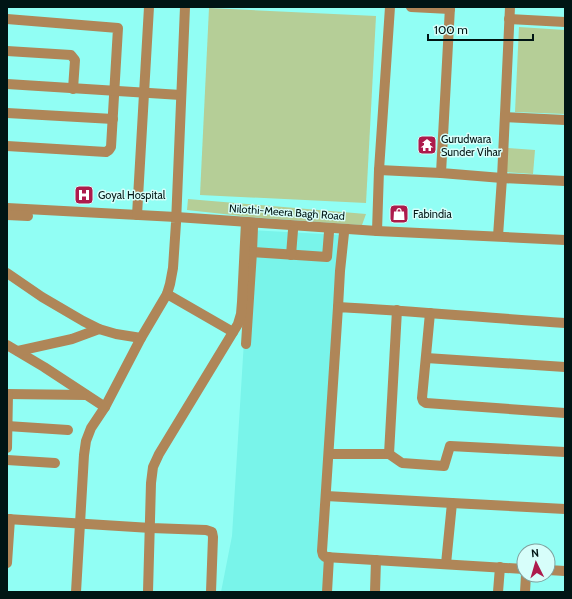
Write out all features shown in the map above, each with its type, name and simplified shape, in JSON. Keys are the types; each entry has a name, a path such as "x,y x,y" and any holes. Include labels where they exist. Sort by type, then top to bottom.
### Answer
{"street":[{"path":"137,215 149,7"},
{"path":"76,592 79,524 86,441 141,338 167,294 173,268 185,7"},
{"path":"377,231 379,170 390,7"},
{"path":"411,7 450,8 441,173"},
{"path":"498,236 510,7"},
{"path":"7,19 118,28 111,147 109,150 106,152 7,146"},
{"path":"509,20 565,22"},
{"path":"7,51 71,55 75,60 73,88"},
{"path":"7,84 181,95"},
{"path":"7,113 113,119"},
{"path":"505,117 565,120"},
{"path":"379,170 502,178 565,180"},
{"name":"Nilothi-Meera Bagh Road","path":"7,208 137,215 176,220"},
{"name":"Nilothi-Meera Bagh Road","path":"7,215 176,220 248,225 565,240"},
{"path":"246,344 252,252 248,225"},
{"path":"148,592 153,467 159,454 238,324 241,314 248,225"},
{"name":"Nilothi-Meera Bagh Road","path":"248,225 293,230 565,246"},
{"path":"291,255 293,230"},
{"path":"252,252 327,257 329,232"},
{"path":"344,233 340,271 328,454 323,555 325,557 516,568"},
{"path":"7,273 42,297 99,329 116,334 141,338"},
{"path":"167,294 233,332"},
{"path":"338,307 565,323"},
{"path":"389,454 397,310"},
{"path":"430,313 422,398 423,401 426,403 565,413"},
{"path":"18,351 72,339 99,329"},
{"path":"7,345 105,407"},
{"path":"426,358 565,367"},
{"path":"7,448 8,394 86,395"},
{"path":"7,426 68,430"},
{"path":"328,454 389,454 402,463 444,466 450,446 565,452"},
{"path":"7,460 56,463"},
{"path":"326,496 565,510"},
{"path":"446,564 452,503"},
{"path":"7,563 8,519 206,530 212,532 214,537 211,592"},
{"path":"327,592 330,557"},
{"path":"375,592 376,560"},
{"path":"498,592 500,567"}],"shaded area":[{"path":"248,230 343,235 323,592 221,592 232,536 246,308"}],"green space":[{"path":"209,8 376,16 366,203 200,195"},
{"path":"519,27 565,30 565,114 515,112"},
{"path":"508,148 535,150 533,174 506,172"},
{"path":"188,199 366,214 362,225 251,217 187,210"}],"place":[{"name":"Gurudwara Sunder Vihar","path":"427,145"},
{"name":"Goyal Hospital","path":"84,195"},
{"name":"Fabindia","path":"399,214"}]}
